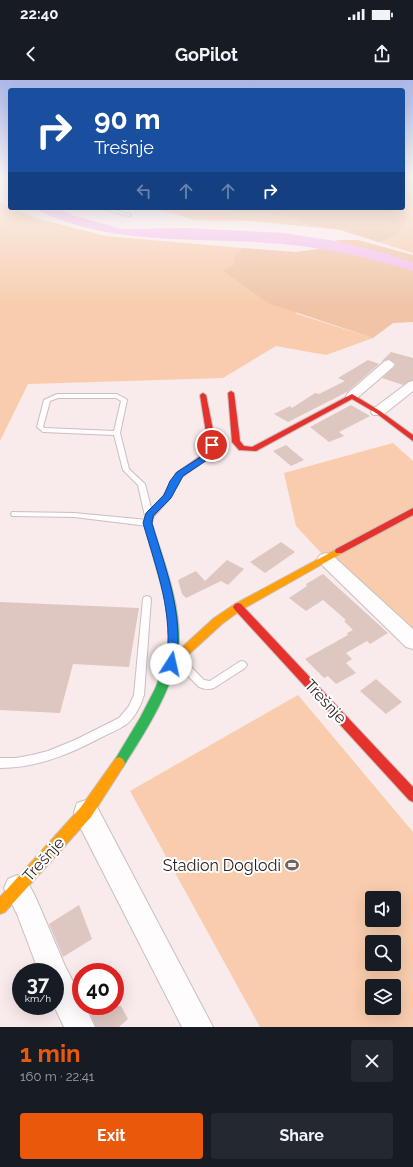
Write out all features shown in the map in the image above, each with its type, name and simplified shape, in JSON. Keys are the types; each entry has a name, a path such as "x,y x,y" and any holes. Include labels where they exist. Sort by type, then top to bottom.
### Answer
{"street":[{"path":"231,393 236,442 238,446 253,449 352,396 389,364"},
{"path":"378,412 413,385"},
{"path":"148,519 168,496 174,481 180,474 200,463 210,452 212,445 203,395"},
{"path":"352,396 378,412 413,439"},
{"name":"Trešnje","path":"9,897 86,812 137,736 174,661 218,621 238,607 413,512"},
{"name":"Trešnje","path":"148,519 170,598 174,661"},
{"path":"326,559 413,641"},
{"name":"Trešnje","path":"238,607 413,796"},
{"path":"86,812 198,1027"},
{"path":"9,897 27,907 49,963"},
{"path":"64,994 80,1027"}],"lane":[{"path":"15,514 74,515 148,519 141,484 126,470 117,433 124,400 122,397 57,396 47,400 40,427 43,430 117,433"},
{"path":"0,764 11,764 53,755 123,721 128,716 138,702 147,599"},
{"path":"174,661 202,684 207,686 211,685 242,665"}],"shaded area":[{"path":"0,221 48,221 106,236 243,248 238,251 297,314 373,338 326,355 276,346 223,378 28,384 0,441"},
{"path":"65,221 94,221 121,229 187,228 284,233 335,241 381,252 413,262 413,271 378,261 324,249 288,244 149,238 90,229"},
{"path":"254,221 413,221 413,253 340,230"},
{"path":"302,221 405,221 396,235 379,242 341,230 310,225"},
{"path":"338,240 358,240 413,255 413,322 393,323 373,338 268,303 222,270 234,265 234,260 238,251 243,248 296,252 317,249"},
{"path":"393,443 413,461 413,634 323,555 296,526 284,473"},
{"name":"Stadion Doglodi","path":"298,695 413,832 413,1027 260,1027 130,791"}],"building":[{"path":"391,352 413,358 413,380 403,385 382,378 396,365 389,359 381,362"},
{"path":"368,360 379,364 347,392 288,422 274,414 290,406 292,408 315,393 319,394 345,381 338,378"},
{"path":"351,405 370,416 339,432 344,436 329,442 310,427"},
{"path":"286,445 304,460 291,466 273,451"},
{"path":"281,542 295,552 265,573 250,562"},
{"path":"227,560 244,569 228,585 221,581 186,598 182,594 178,580 196,571 205,581"},
{"path":"323,574 388,633 370,644 367,641 346,653 352,659 346,663 356,673 336,684 328,676 324,678 305,659 348,635 347,633 353,630 344,621 346,620 323,600 306,611 289,598 307,586 306,584"},
{"path":"0,602 139,608 129,667 73,664 60,713 0,710"},
{"path":"376,679 402,702 386,714 360,691"},
{"path":"79,905 92,939 63,957 49,924"},
{"path":"124,1012 128,1019 119,1027 96,1027 91,1015 124,1015"}],"traffic: fast":[{"path":"119,763 144,722 161,689 172,658 174,644 174,629 170,599 148,524"}],"traffic: slow":[{"path":"171,664 218,621 238,607 339,551"},
{"path":"0,907 86,812 119,763"}],"traffic: jam":[{"path":"231,393 236,442 242,448 253,449 352,396 378,412 413,439"},
{"path":"148,524 150,516 169,494 179,475 202,459 212,445 203,395"},
{"path":"339,551 413,511"},
{"path":"238,607 413,796"}],"place":[{"name":"Stadion Doglodi","path":"292,865"}],"route":[{"path":"171,664 174,643 170,598 148,523 149,516 168,496 174,481 180,474 200,463 208,456 212,445"}]}
